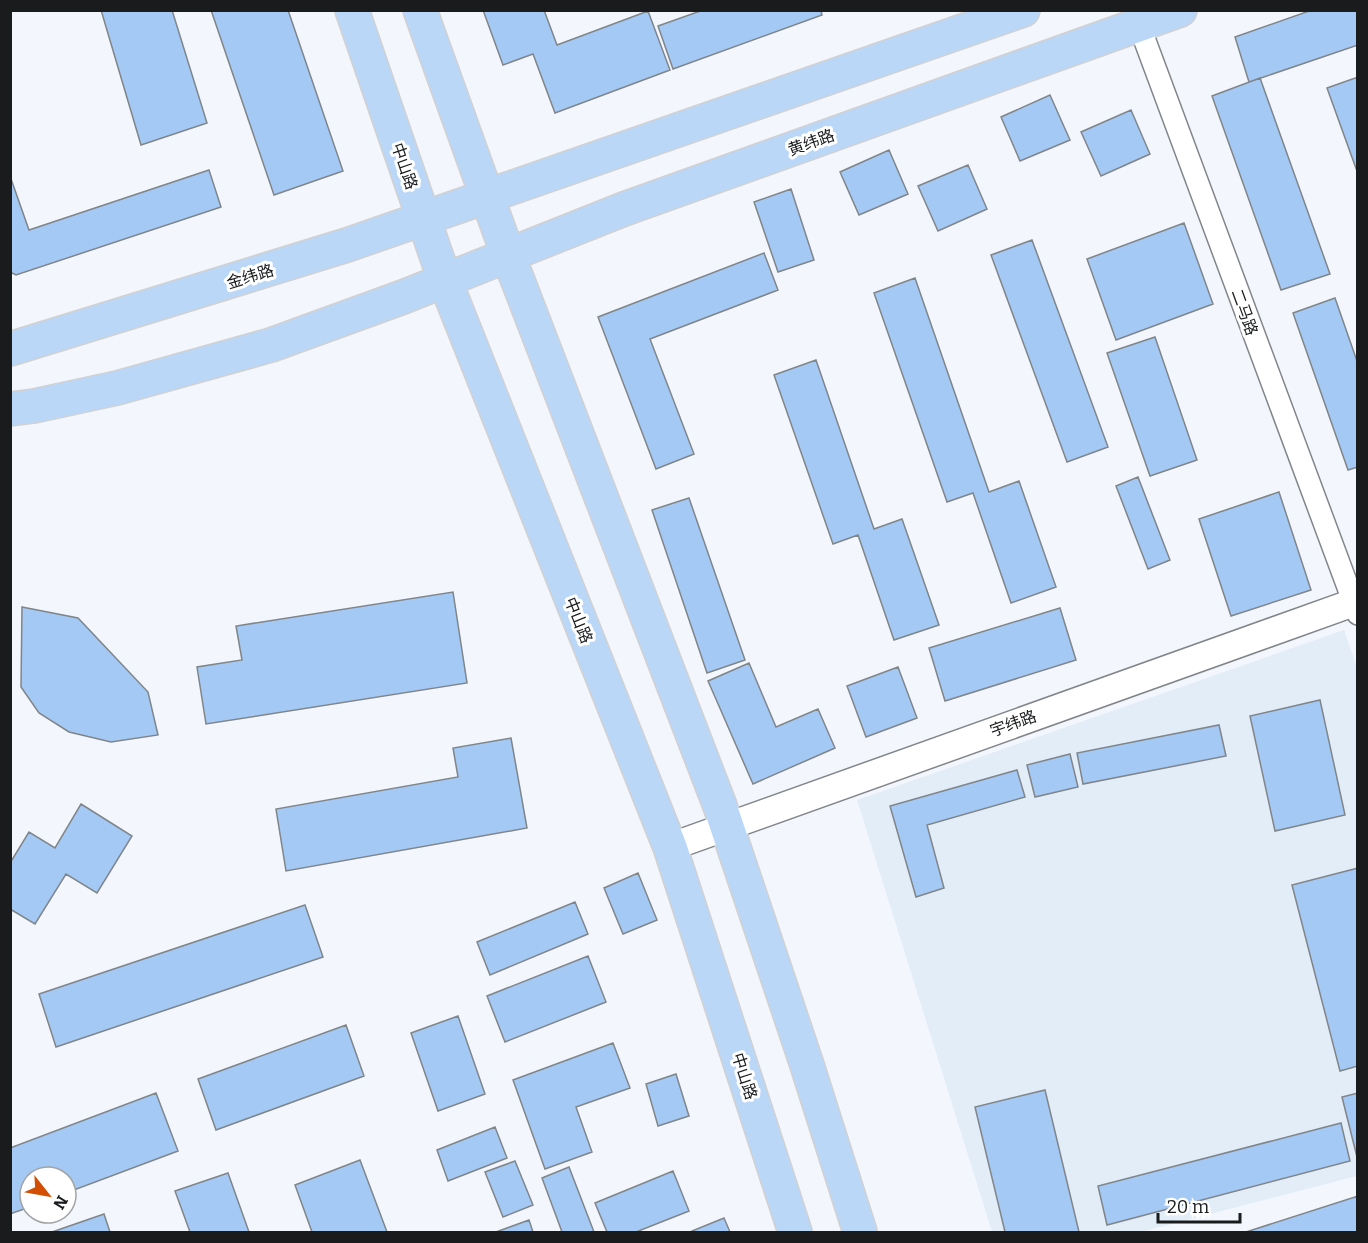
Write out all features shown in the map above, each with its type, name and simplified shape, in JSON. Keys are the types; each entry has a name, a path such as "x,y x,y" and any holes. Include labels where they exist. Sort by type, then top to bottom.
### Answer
{"main road":[{"name":"中山路","path":"352,10 445,281 670,847 795,1233"},
{"path":"420,10 508,255 726,826 806,1062 860,1233"},
{"path":"487,196 1023,10"},
{"name":"黄纬路","path":"445,281 624,209 1136,17 1180,10"},
{"name":"金纬路","path":"10,349 347,245 487,196"},
{"path":"10,409 117,388 229,358 327,325 445,281"}],"street":[{"name":"二马路","path":"1136,17 1356,606"},
{"name":"宇纬路","path":"670,847 1356,606"}],"shaded area":[{"path":"1344,630 1358,670 1357,1176 1141,1232 992,1232 857,800"}],"building":[{"path":"101,10 172,10 207,123 141,145"},
{"path":"211,10 288,10 343,171 274,195"},
{"path":"483,10 544,10 557,45 648,11 670,70 555,113 533,54 503,65"},
{"path":"703,10 821,10 822,15 673,69 658,26"},
{"path":"1312,10 1358,10 1358,45 1249,82 1235,37"},
{"path":"1358,77 1358,174 1327,88"},
{"path":"1260,78 1330,274 1281,290 1212,96"},
{"path":"1050,95 1070,140 1020,161 1001,117"},
{"path":"1131,110 1150,154 1101,176 1081,132"},
{"path":"889,150 908,194 859,215 840,172"},
{"path":"968,165 987,209 938,231 918,186"},
{"path":"209,170 221,207 16,275 10,272 10,176 29,230"},
{"path":"791,189 814,260 778,272 754,202"},
{"path":"1184,223 1213,304 1116,340 1087,259"},
{"path":"1032,240 1108,447 1067,462 991,255"},
{"path":"764,253 778,290 650,339 694,454 656,469 598,317"},
{"path":"915,278 989,492 1019,481 1056,587 1011,603 973,493 947,502 874,293"},
{"path":"1335,298 1358,364 1358,467 1348,470 1293,313"},
{"path":"1155,337 1197,460 1150,476 1107,353"},
{"path":"816,360 874,529 902,519 939,625 894,640 858,535 833,544 774,375"},
{"path":"1138,477 1170,560 1148,569 1116,486"},
{"path":"1279,492 1311,590 1231,616 1199,519"},
{"path":"689,498 745,660 707,673 652,510"},
{"path":"453,592 467,683 206,724 197,667 242,660 236,626"},
{"path":"22,607 78,618 148,692 158,735 111,742 69,732 39,713 21,687"},
{"path":"1060,608 1076,660 945,701 929,648"},
{"path":"749,663 776,727 818,709 835,748 753,784 708,681"},
{"path":"898,667 917,718 866,737 847,686"},
{"path":"1320,700 1345,815 1275,831 1250,716"},
{"path":"1219,725 1226,756 1083,784 1077,753"},
{"path":"511,738 527,828 286,871 276,809 458,777 453,748"},
{"path":"1070,754 1078,787 1035,797 1027,765"},
{"path":"1017,770 1025,797 927,825 944,888 916,897 890,806"},
{"path":"81,804 132,836 97,893 66,874 35,924 10,909 10,863 29,832 55,848"},
{"path":"1358,868 1358,1066 1340,1071 1292,885"},
{"path":"638,873 657,920 623,934 604,888"},
{"path":"575,902 588,934 490,975 477,942"},
{"path":"305,905 323,957 56,1047 39,994"},
{"path":"588,956 606,1002 505,1042 487,996"},
{"path":"458,1016 485,1094 438,1111 411,1033"},
{"path":"346,1025 364,1076 216,1130 198,1079"},
{"path":"613,1043 630,1088 576,1107 592,1152 545,1169 513,1080"},
{"path":"676,1074 689,1116 658,1126 646,1084"},
{"path":"1045,1090 1079,1232 1005,1232 975,1107"},
{"path":"156,1093 178,1151 78,1188 78,1165 18,1165 18,1211 10,1214 10,1148"},
{"path":"1358,1093 1358,1161 1342,1097"},
{"path":"1341,1123 1350,1161 1107,1225 1098,1186"},
{"path":"495,1127 507,1158 448,1181 437,1150"},
{"path":"360,1160 387,1232 312,1232 295,1185"},
{"path":"515,1161 533,1205 503,1217 485,1172"},
{"path":"569,1167 594,1232 562,1232 542,1178"},
{"path":"673,1171 689,1211 636,1232 607,1232 595,1203"},
{"path":"228,1173 249,1232 190,1232 175,1191"},
{"path":"1358,1196 1358,1232 1246,1232"},
{"path":"104,1214 110,1232 52,1232 78,1225 78,1223"},
{"path":"724,1218 730,1232 692,1231"},
{"path":"529,1220 533,1232 496,1232"}]}
